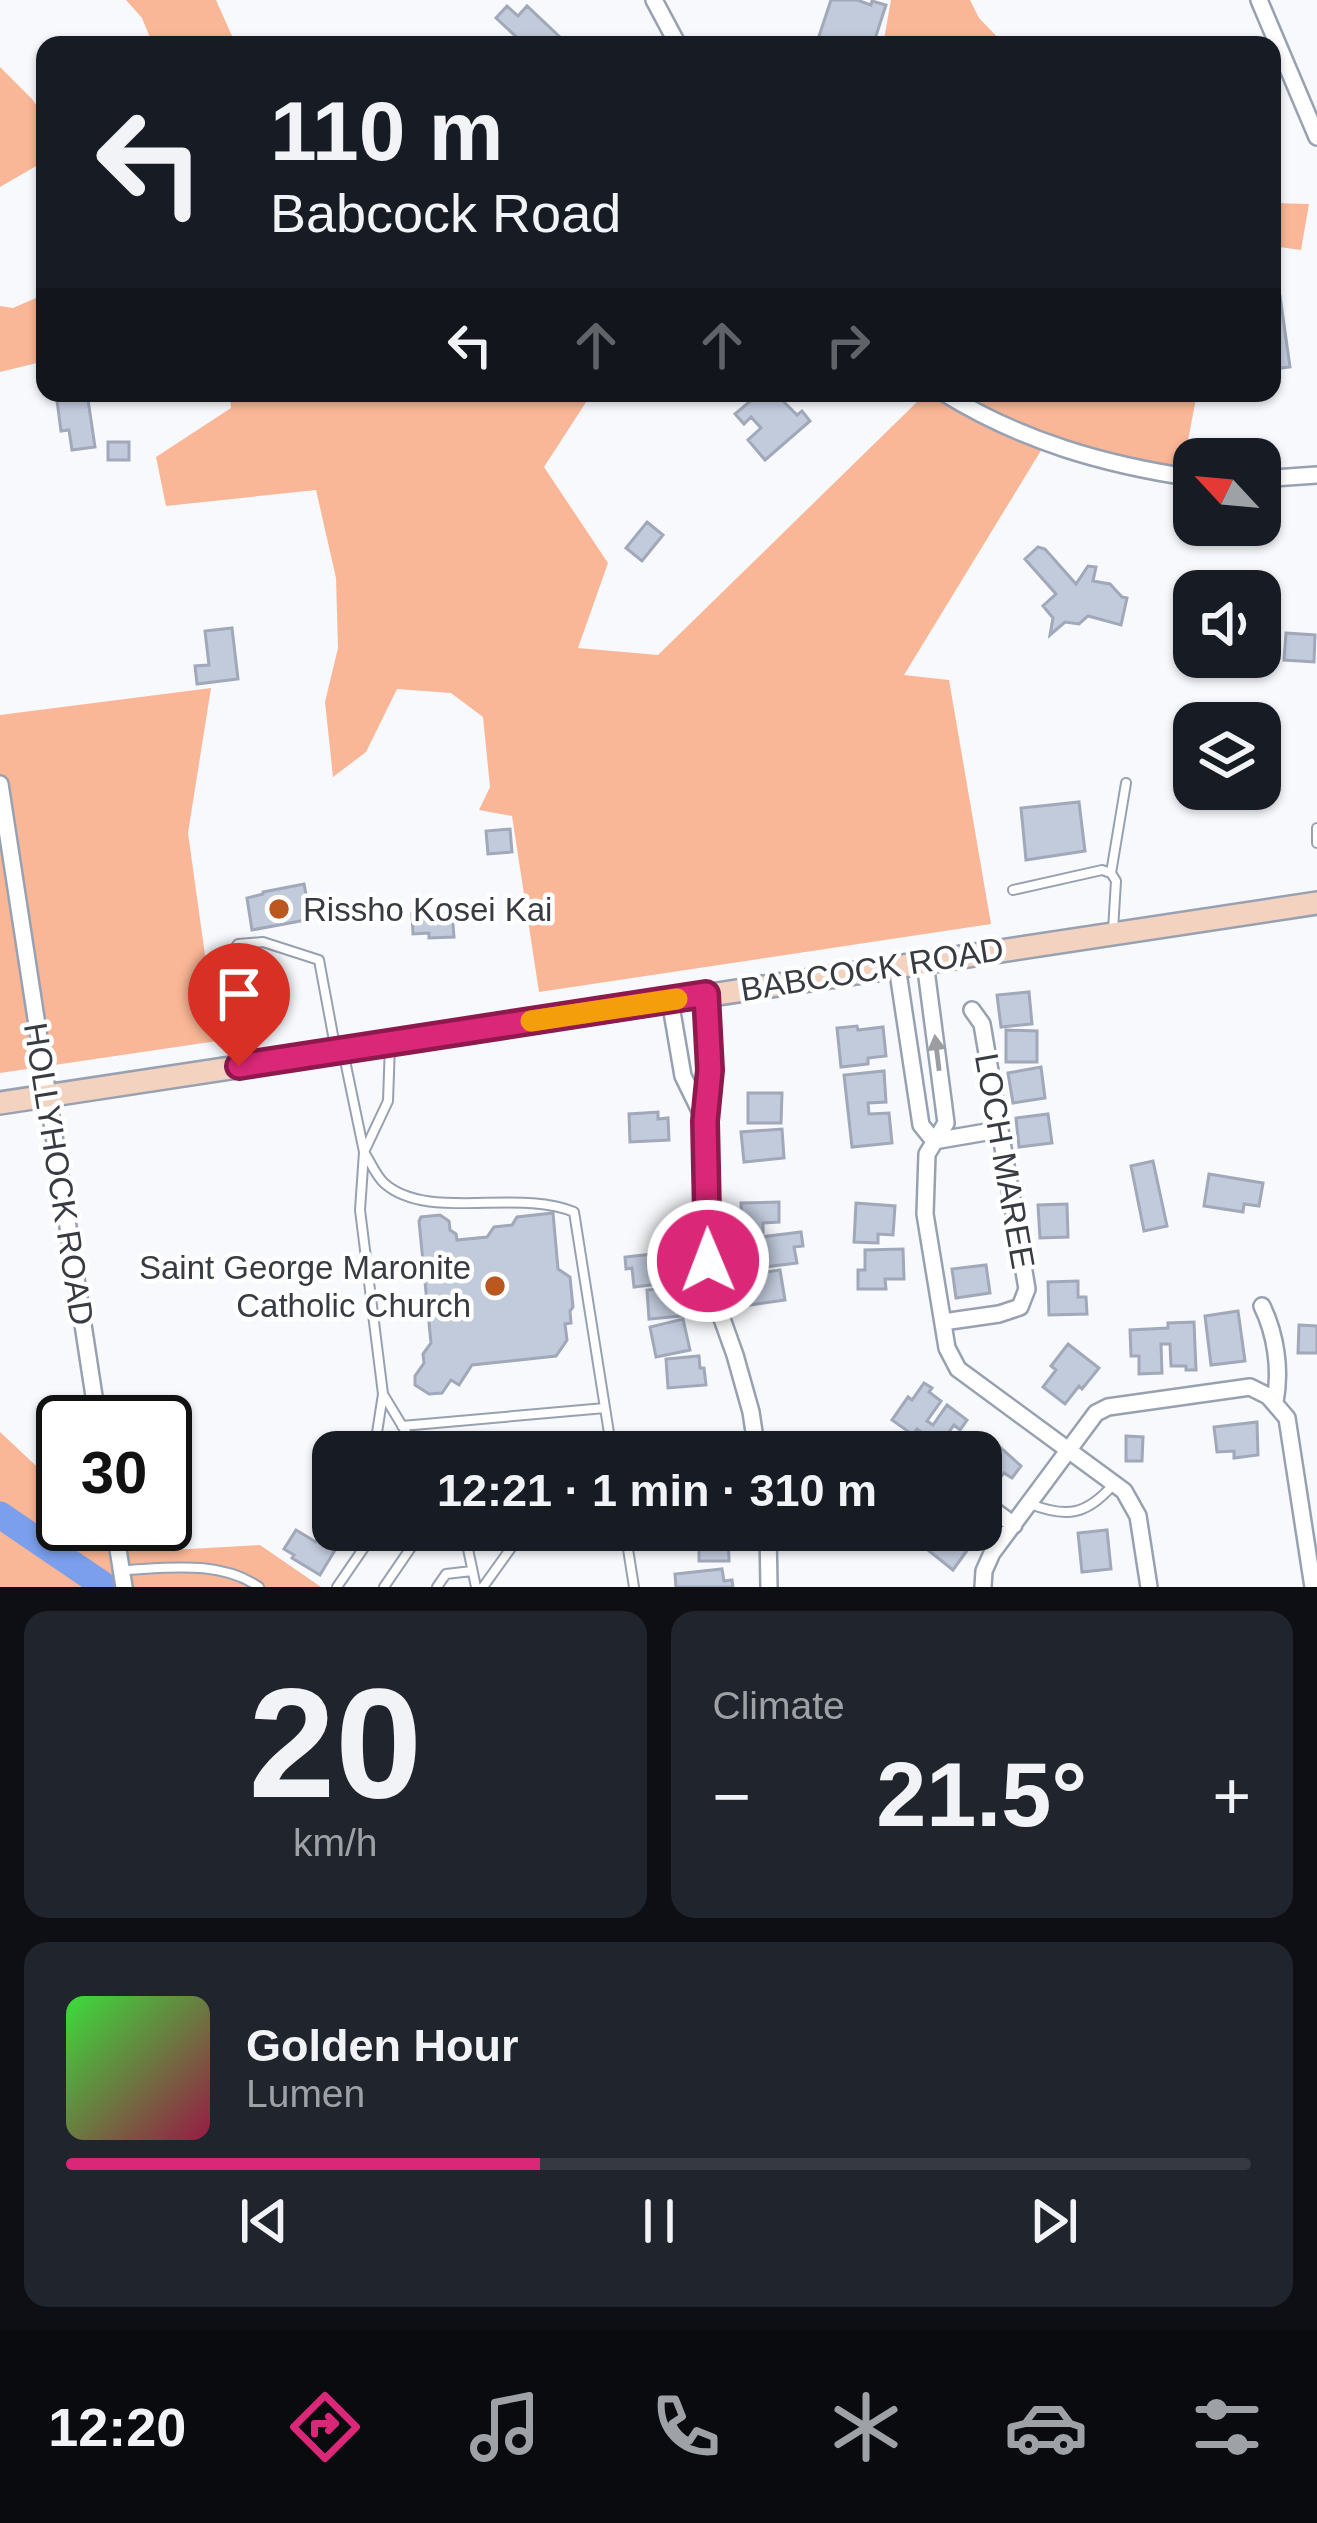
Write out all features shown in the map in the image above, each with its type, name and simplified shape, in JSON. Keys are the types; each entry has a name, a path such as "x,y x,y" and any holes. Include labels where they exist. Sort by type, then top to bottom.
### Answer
{"main road":[{"name":"BABCOCK ROAD","path":"0,1102 1317,903"}],"street":[{"path":"654,0 673,36"},
{"path":"1259,0 1274,36"},
{"path":"1281,52 1317,136"},
{"path":"959,402 1039,441 1173,475"},
{"path":"1281,478 1317,475"},
{"name":"HOLLYHOCK ROAD","path":"0,784 94,1395"},
{"path":"925,962 946,1123 927,1154 924,1193 947,1348 958,1369 1132,1502 1149,1587"},
{"path":"897,966 921,1124 934,1141"},
{"path":"706,994 708,1261 754,1431"},
{"path":"670,1000 683,1076 705,1121"},
{"name":"LOCH MAREE","path":"943,1322 1020,1307 1027,1289 982,1024 972,1010"},
{"path":"934,1141 998,1130"},
{"path":"1262,1306 1271,1325 1279,1380 1275,1402"},
{"path":"983,1587 988,1561 1088,1422 1108,1407 1250,1388 1275,1402 1287,1418 1313,1587"},
{"path":"1002,1516 1014,1525"},
{"path":"768,1551 769,1587"}],"lane":[{"path":"1111,873 1126,783"},
{"path":"1317,828 1317,843"},
{"path":"1013,890 1102,870 1111,873 1116,881 1113,932"},
{"path":"239,1066 226,960 238,944 262,942 319,960 364,1152 360,1210 382,1394 377,1431"},
{"path":"364,1152 388,1101 390,1042"},
{"path":"364,1152 383,1183 416,1201 553,1203 574,1212 609,1431"},
{"path":"382,1394 405,1431"},
{"path":"402,1426 605,1408"},
{"path":"1029,1504 1051,1512 1076,1512 1096,1505 1114,1484"},
{"path":"337,1587 362,1551"},
{"path":"384,1587 409,1551"},
{"path":"468,1551 479,1587 507,1551"},
{"path":"628,1551 634,1587"},
{"path":"122,1576 203,1568 239,1574 260,1587"},
{"path":"437,1587 446,1574 472,1571"}],"shaded area":[{"path":"126,0 216,0 232,36 149,36 142,18"},
{"path":"891,0 970,0 996,36 885,36"},
{"path":"0,67 36,105 36,166 0,187"},
{"path":"1281,203 1309,204 1301,250 1281,247"},
{"path":"36,298 36,363 0,372 0,306 13,308"},
{"path":"231,402 586,402 544,467 608,563 578,648 658,655 916,402 1195,402 1188,438 1173,438 1173,470 1048,439 904,675 949,680 991,924 539,992 512,816 479,810 490,787 483,717 451,693 397,689 366,752 333,777 325,702 338,648 336,578 316,490 166,506 156,457 231,408"},
{"path":"211,688 188,833 217,1041 0,1073 0,715"},
{"path":"0,1432 36,1466 36,1551 192,1551 260,1545 321,1587 0,1587"}],"building":[{"path":"831,0 886,5 876,36 819,36"},
{"path":"507,6 518,16 527,6 559,36 515,36 496,18"},
{"path":"1281,303 1290,367 1281,368"},
{"path":"57,402 88,402 95,447 72,450 69,430 61,431"},
{"path":"749,402 784,402 810,421 765,460 748,440 761,428 751,417 744,424 735,414"},
{"path":"108,442 129,442 129,460 108,460"},
{"path":"647,522 663,535 642,561 626,548"},
{"path":"1038,547 1076,584 1088,566 1096,567 1093,581 1110,584 1127,598 1121,625 1088,616 1079,624 1065,622 1050,635 1053,618 1043,606 1056,594 1025,559"},
{"path":"232,628 238,679 197,684 195,666 209,665 205,631"},
{"path":"1286,633 1315,635 1314,662 1284,660"},
{"path":"1079,802 1085,851 1026,860 1021,808"},
{"path":"510,829 512,852 488,854 486,831"},
{"name":"Rissho Kosei Kai","path":"304,884 311,919 252,930 247,898"},
{"path":"452,912 454,937 413,934 412,914"},
{"path":"1029,992 1032,1024 1001,1027 997,995"},
{"path":"857,1026 858,1030 883,1027 886,1056 841,1067 837,1028"},
{"path":"1006,1030 1037,1031 1037,1062 1006,1062"},
{"path":"1041,1067 1045,1098 1013,1103 1008,1073"},
{"path":"884,1071 886,1102 868,1103 869,1114 889,1113 892,1143 852,1147 844,1075"},
{"path":"748,1093 782,1093 781,1123 748,1123"},
{"path":"658,1112 658,1119 668,1118 669,1140 630,1142 629,1114"},
{"path":"1048,1114 1052,1143 1019,1147 1016,1118"},
{"path":"782,1129 784,1158 744,1162 741,1132"},
{"path":"1153,1161 1167,1226 1144,1231 1131,1166"},
{"path":"1209,1174 1263,1183 1259,1206 1244,1204 1243,1212 1204,1206"},
{"path":"779,1202 779,1222 763,1223 763,1233 742,1233 741,1203"},
{"path":"856,1203 895,1206 893,1235 878,1234 878,1243 854,1242"},
{"path":"1067,1204 1068,1237 1040,1238 1038,1205"},
{"path":"553,1213 558,1269 570,1277 573,1307 571,1323 565,1324 567,1340 556,1356 472,1365 459,1385 451,1380 442,1393 429,1394 415,1385 431,1343 421,1217 440,1215 449,1221 457,1240 487,1237 494,1227 512,1225 517,1217"},
{"path":"801,1232 803,1246 794,1247 797,1263 741,1270 739,1255 747,1254 745,1239"},
{"path":"903,1249 904,1279 885,1279 886,1289 858,1289 865,1250"},
{"path":"672,1252 675,1282 634,1287 625,1257"},
{"path":"986,1265 990,1293 956,1298 952,1269"},
{"path":"780,1270 785,1300 750,1305 746,1275"},
{"path":"1078,1281 1078,1297 1086,1297 1087,1314 1049,1315 1048,1282"},
{"path":"670,1288 671,1301 681,1300 682,1316 649,1319 647,1290"},
{"path":"1238,1311 1245,1361 1211,1365 1205,1316"},
{"path":"683,1319 690,1350 656,1357 650,1327"},
{"path":"1194,1322 1196,1370 1171,1366 1170,1344 1161,1344 1162,1373 1139,1374 1139,1356 1131,1356 1130,1330"},
{"path":"1299,1325 1317,1326 1317,1353 1298,1353"},
{"path":"1068,1344 1099,1368 1065,1404 1043,1387 1056,1370 1051,1366"},
{"path":"699,1356 706,1385 668,1388 666,1359"},
{"path":"924,1383 941,1401 927,1421 933,1425 947,1405 967,1420 960,1430 954,1425 950,1431 907,1431 892,1420 908,1397 912,1400"},
{"path":"1257,1422 1258,1455 1234,1458 1234,1451 1217,1452 1214,1427"},
{"path":"1126,1436 1143,1437 1142,1461 1126,1461"},
{"path":"1002,1449 1021,1466 1012,1478 1004,1473"},
{"path":"296,1530 312,1540 312,1551 335,1551 320,1575 284,1549"},
{"path":"1107,1530 1111,1569 1082,1572 1078,1533"},
{"path":"699,1551 729,1551 729,1561 699,1561"},
{"path":"929,1551 967,1551 953,1570"},
{"path":"722,1569 724,1581 732,1580 733,1587 676,1587 675,1574"}],"waterway":[{"path":"0,1515 106,1587"}],"slow traffic":[{"path":"531,1021 677,999"}],"place":[{"name":"Rissho Kosei Kai","path":"279,909"},
{"name":"Saint George Maronite Catholic Church","path":"495,1286"}],"route":[{"path":"239,1066 706,994 708,1261"}]}
